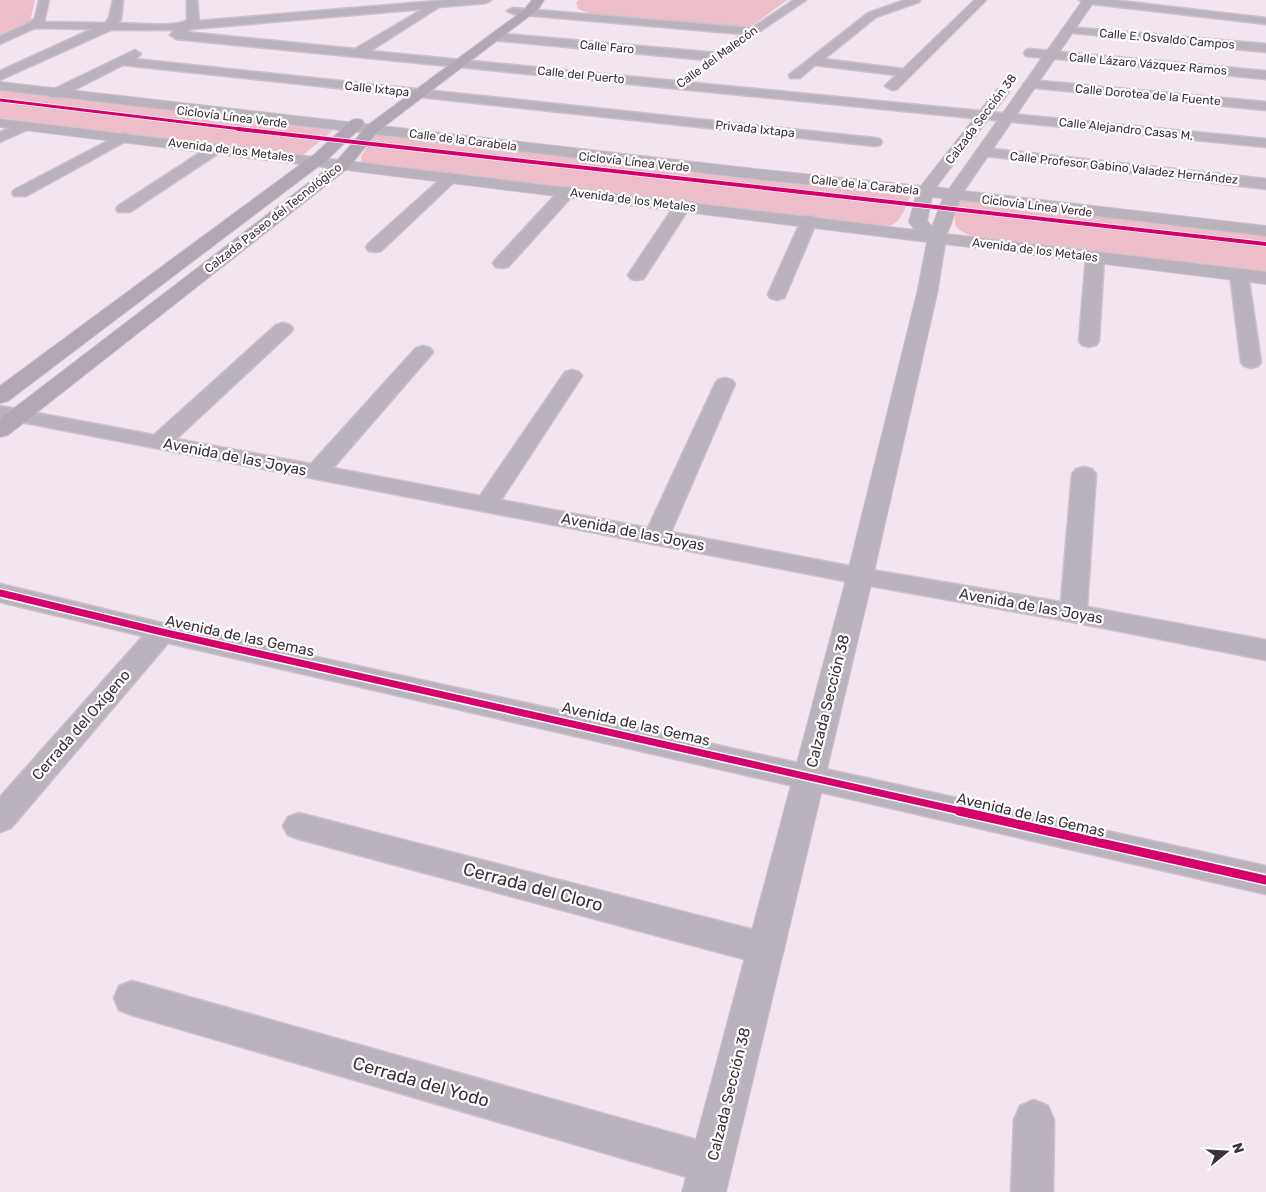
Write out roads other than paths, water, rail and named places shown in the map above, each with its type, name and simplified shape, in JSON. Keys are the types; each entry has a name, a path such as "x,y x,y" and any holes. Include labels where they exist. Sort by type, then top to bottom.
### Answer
{"main road":[{"name":"Calzada Paseo del Tecnológico","path":"0,396 316,160 353,126 401,92 496,37 525,6"},
{"name":"Calzada Paseo del Tecnológico","path":"6,419 208,269 342,165 373,128 418,93 452,62 525,6"},
{"path":"177,264 208,269"}],"street":[{"path":"0,40 34,25 40,19 44,0"},
{"path":"0,76 107,27 115,20 118,0"},
{"path":"189,26 194,15 192,1 206,0"},
{"path":"34,25 150,28 189,26 486,0"},
{"name":"Calle del Malecón","path":"664,95 752,31 801,0"},
{"path":"795,75 872,14 915,0"},
{"path":"892,86 981,0"},
{"path":"1084,0 1249,45"},
{"name":"Calzada Sección 38","path":"708,1178 860,576 928,289 937,238 954,195 1088,0"},
{"path":"359,52 439,4"},
{"path":"566,4 566,8 578,16"},
{"path":"525,6 578,16 631,22 752,31"},
{"path":"312,27 336,13"},
{"path":"605,46 631,22"},
{"path":"1249,45 1266,22"},
{"name":"Calle del Puerto","path":"189,26 172,36 359,52 985,115"},
{"name":"Calle E. Osvaldo Campos","path":"1068,30 1266,48"},
{"path":"281,45 297,36"},
{"name":"Calle Faro","path":"496,37 718,57"},
{"path":"1027,57 1041,38"},
{"path":"1249,45 1264,99"},
{"name":"Calle Lázaro Vázquez Ramos","path":"1027,57 1249,45"},
{"path":"55,94 144,50"},
{"path":"812,61 906,73"},
{"name":"Calle Ixtapa","path":"120,62 634,117"},
{"name":"Calzada Sección 38","path":"937,238 918,222 925,191 1008,84"},
{"name":"Calle Dorotea de la Fuente","path":"1030,84 1264,99"},
{"name":"Calle de la Carabela","path":"0,86 55,94 373,128 765,175 925,191 1266,231"},
{"path":"634,117 649,106"},
{"name":"Calle Alejandro Casas M.","path":"985,115 1266,142"},
{"name":"Privada Ixtapa","path":"634,117 875,142"},
{"name":"Avenida de los Metales","path":"0,123 316,160 342,165 683,205 1266,278"},
{"path":"0,138 24,126"},
{"path":"20,193 123,137"},
{"path":"124,208 217,148"},
{"name":"Calle Profesor Gabino Valadez Hernández","path":"983,152 1266,184"},
{"path":"375,247 450,178"},
{"path":"502,263 567,192"},
{"path":"637,275 683,205"},
{"path":"777,294 809,221"},
{"path":"1089,341 1095,257"},
{"path":"1239,274 1251,362"},
{"path":"158,442 283,328"},
{"path":"316,473 423,352"},
{"path":"486,505 572,376"},
{"path":"656,536 725,384"},
{"name":"Avenida de las Joyas","path":"6,419 158,442 860,576 1073,613 1266,650"},
{"path":"1073,613 1084,474"},
{"name":"Avenida de las Gemas","path":"0,593 162,632 1266,880"},
{"name":"Cerrada del Oxígeno","path":"0,819 162,632"},
{"name":"Cerrada del Cloro","path":"299,826 766,949"},
{"name":"Cerrada del Yodo","path":"132,998 708,1178"},
{"path":"1032,1192 1034,1120"}]}
